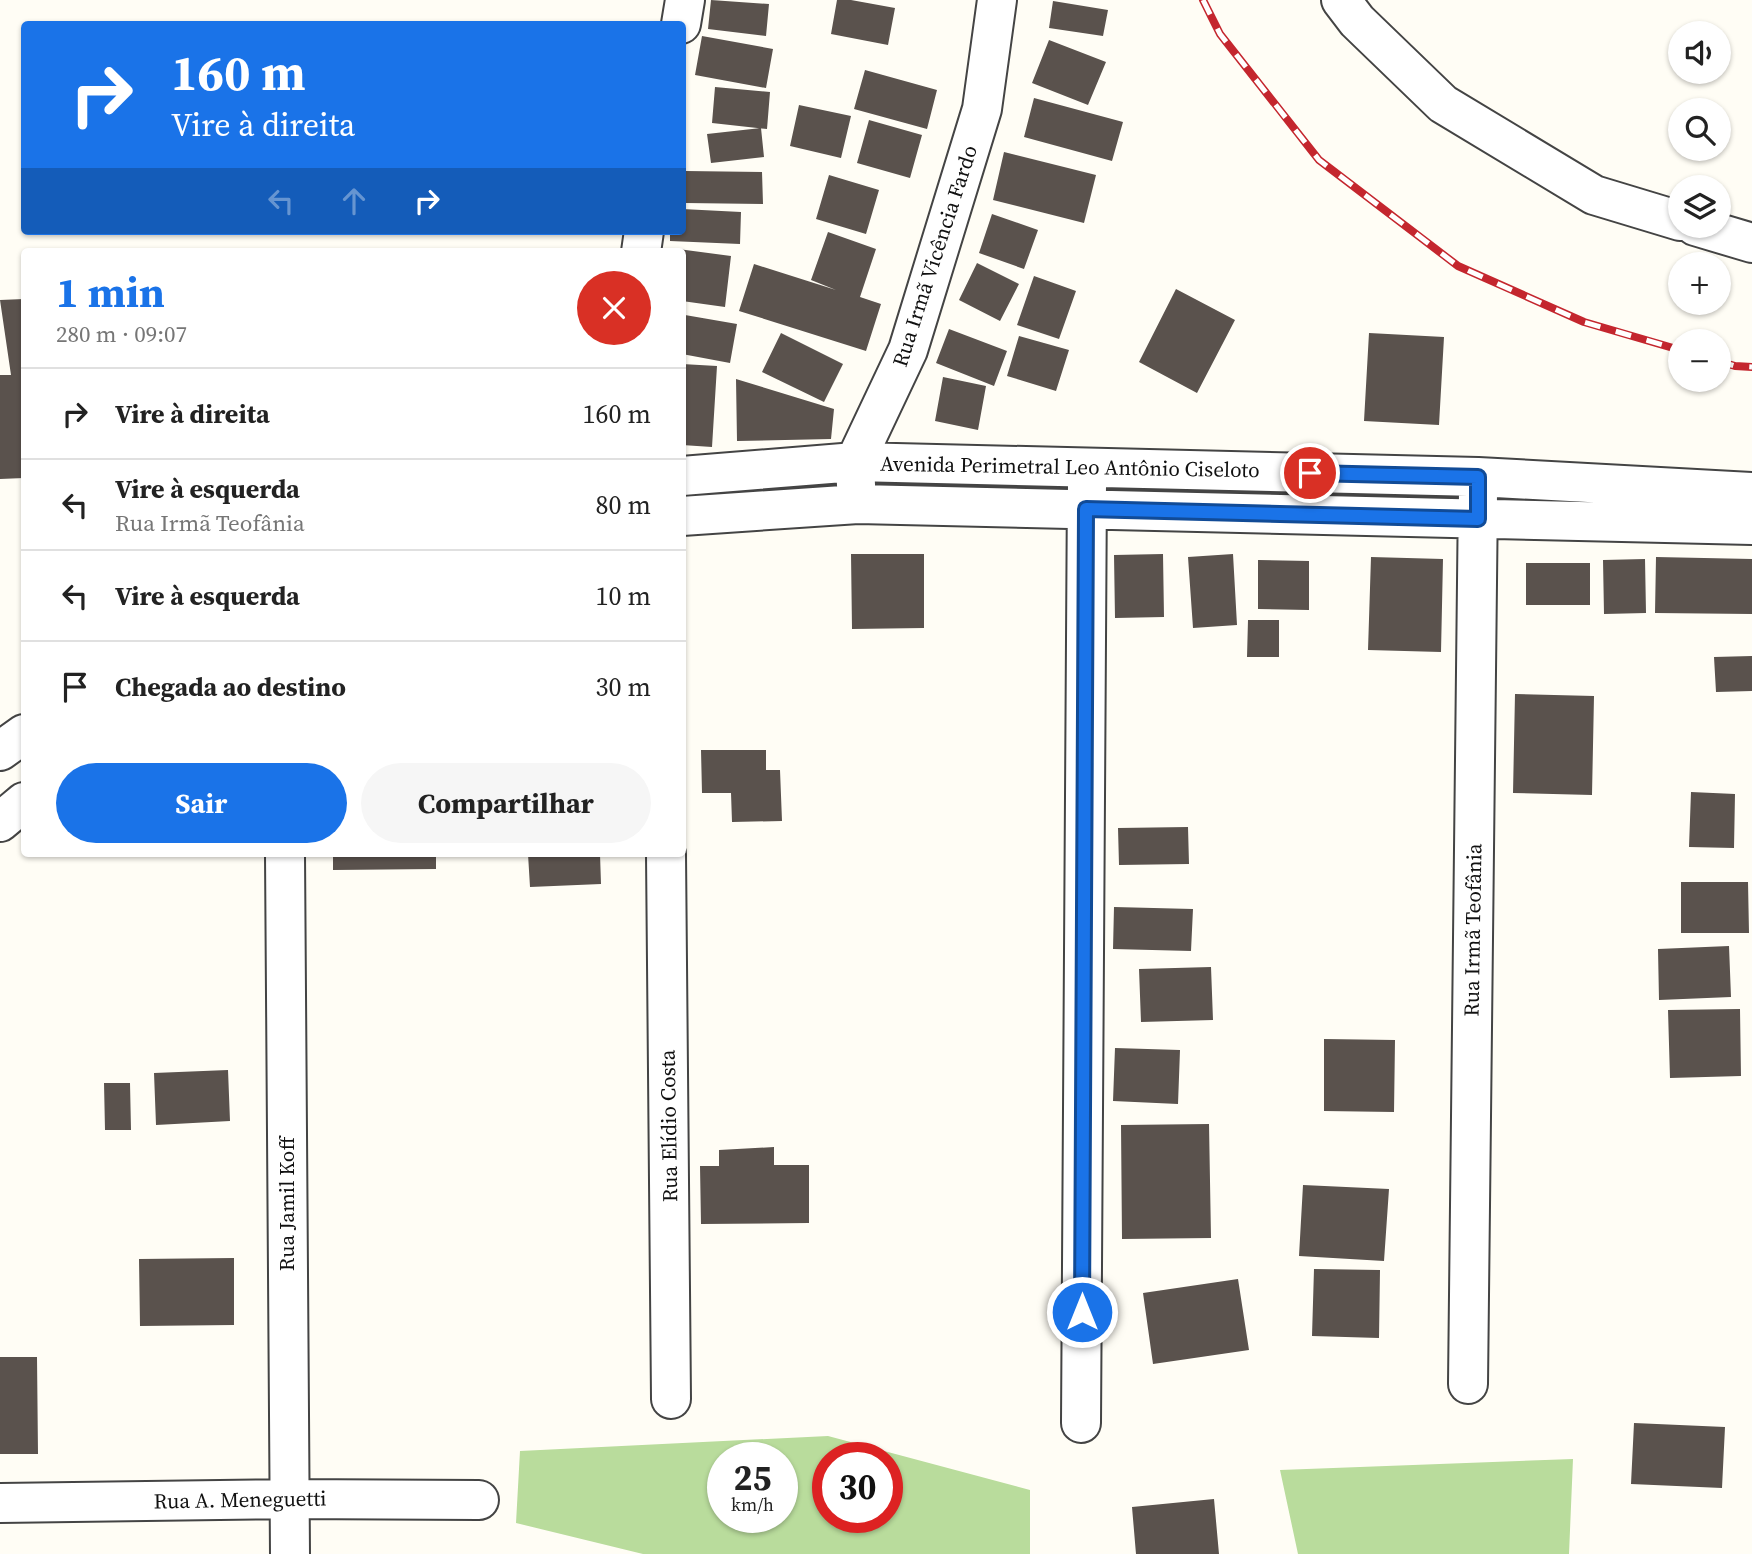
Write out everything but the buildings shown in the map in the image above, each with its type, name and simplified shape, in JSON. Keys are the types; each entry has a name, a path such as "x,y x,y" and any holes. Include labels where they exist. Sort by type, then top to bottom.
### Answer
{"street":[{"path":"682,21 685,0"},
{"name":"Rua Irmã Vicência Fardo","path":"858,504 855,461 908,350 982,108 996,0"},
{"path":"1340,0 1357,21 1443,104 1594,195 1668,217"},
{"path":"1731,237 1752,243"},
{"name":"Avenida Perimetral Leo Antônio Ciseloto","path":"686,476 855,461 1478,477 1752,492"},
{"path":"1081,1423 1087,467"},
{"name":"Rua Irmã Teofânia","path":"1468,1384 1478,477"},
{"name":"Avenida Perimetral Leo Antônio Ciseloto","path":"686,516 858,504 1752,525"},
{"path":"0,751 21,736"},
{"path":"0,822 21,804"},
{"name":"Rua Jamil Koff","path":"285,857 290,1554"},
{"name":"Rua Elídio Costa","path":"666,857 671,1399"},
{"name":"Rua A. Meneguetti","path":"0,1503 289,1499 479,1500"}],"green space":[{"path":"828,1436 850,1442 812,1442 812,1533 903,1533 903,1456 1030,1490 1030,1554 643,1554 516,1523 520,1451"},
{"path":"1573,1459 1569,1554 1298,1554 1280,1470"}],"railway":[{"path":"1203,0 1220,34 1319,160 1458,266 1584,322 1668,346"},
{"path":"1731,365 1752,367"}],"route":[{"path":"1082,1312 1086,509 1478,519 1478,477 1310,473"}]}
